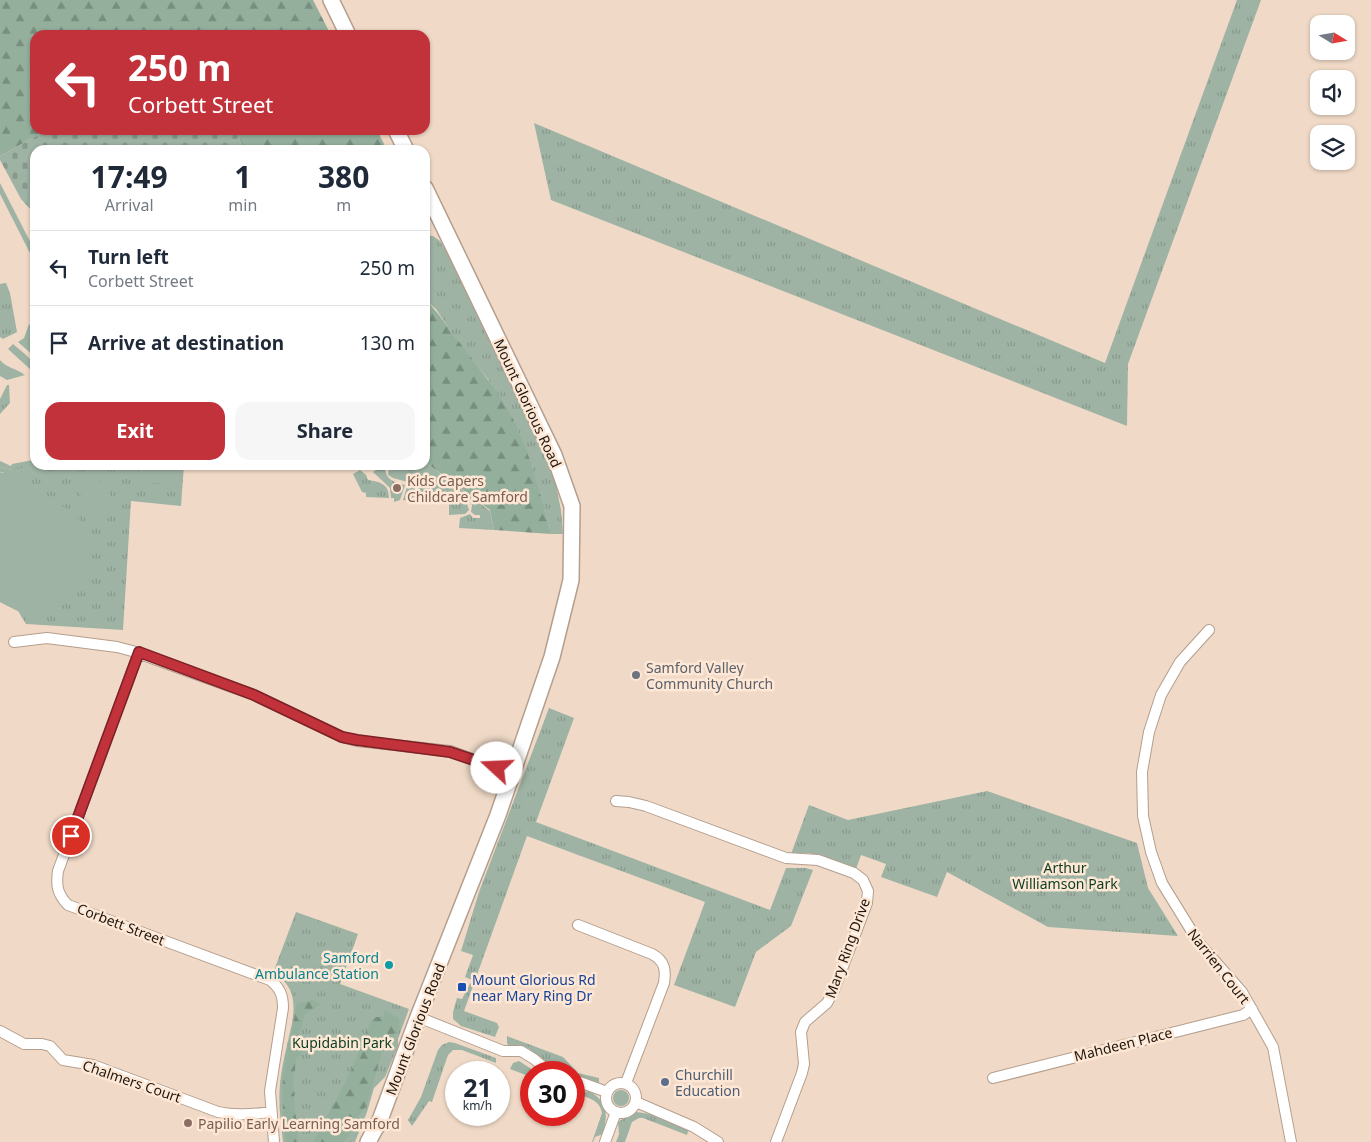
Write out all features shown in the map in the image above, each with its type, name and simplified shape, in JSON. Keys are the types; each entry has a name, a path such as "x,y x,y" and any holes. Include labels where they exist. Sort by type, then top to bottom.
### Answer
{"main road":[{"path":"331,0 346,30"},
{"name":"Mount Glorious Road","path":"368,1142 380,1120 448,960 460,914 498,814 552,657 571,580 572,506 554,455 430,209"},
{"name":"Mount Glorious Road","path":"380,1142 423,1019"}],"street":[{"name":"Narrien Court","path":"1209,630 1180,662 1161,695 1149,732 1142,772 1143,816 1151,852 1162,883 1199,943 1242,992 1273,1047 1291,1142"},
{"path":"14,642 47,638 117,647 139,652 254,695 342,737 450,752 497,768"},
{"name":"Corbett Street","path":"139,652 58,870 57,890 68,905 270,980 278,986 283,996 284,1008 270,1092 274,1142"},
{"name":"Mary Ring Drive","path":"616,801 646,806 786,858 806,858 823,862 854,874 862,880 868,890 867,903 834,990 827,1003 805,1022 801,1032 804,1064 802,1073 776,1142"},
{"path":"578,926 652,954 664,964 666,973 664,983 626,1083"},
{"name":"Mahdeen Place","path":"993,1078 1243,1015 1252,1009"},
{"path":"423,1019 503,1051 521,1051 536,1061"},
{"name":"Chalmers Court","path":"0,1031 24,1044 50,1046 64,1060 93,1065 218,1112 245,1115 271,1112"},
{"path":"617,1082 626,1083 636,1093 636,1102 630,1110 621,1113 616,1112 608,1106 605,1097 606,1092 617,1082"},
{"path":"585,1084 606,1092"},
{"path":"636,1102 694,1127 718,1142"},
{"path":"604,1142 616,1112"}],"green space":[{"path":"0,0 313,0 328,30 30,30 30,135 38,135 0,156"},
{"path":"1237,0 1261,0 1128,364 1127,426 551,200 534,123 1105,363"},
{"path":"38,135 238,135 242,145 30,145 30,209 21,199 0,160 0,156"},
{"path":"238,135 380,135 384,145 242,145"},
{"path":"0,183 30,241 30,253 0,194"},
{"path":"430,236 440,241 477,302 552,466 561,510 563,534 551,534 531,464 488,379 456,339 436,309 430,304"},
{"path":"6,283 10,293 17,332 3,339 0,337 0,284"},
{"path":"430,305 480,369 512,417 530,460 551,534 494,530 490,510 430,466"},
{"path":"29,324 30,353 18,342 24,338"},
{"path":"13,344 23,352 30,359 30,369 8,349"},
{"path":"0,360 25,375 7,380 0,376"},
{"path":"7,385 9,385 10,403 0,414 0,399"},
{"path":"0,461 11,466 12,464 30,461 30,470 184,470 181,506 131,501 123,630 26,624 18,611 0,602 0,472 16,470 0,467"},
{"path":"30,466 30,470 33,470 16,475 0,472 0,467 12,470"},
{"path":"430,466 490,511 494,530 459,528 460,518 470,514 473,518 480,518 480,515 475,515 471,512 472,505 470,502 467,504 469,510 465,514 449,515 449,503 423,502 422,496 415,484 388,475 388,470 430,470"},
{"path":"139,470 175,470 174,484 139,482"},
{"path":"360,470 366,475 368,480 383,484 389,493 389,498 366,497 366,493 362,492 353,474"},
{"path":"376,470 385,470 390,479 405,485 400,500 394,502 394,498 391,498 390,488 373,472"},
{"path":"94,472 120,510 100,524 74,485"},
{"path":"0,478 12,480 37,489 72,513 91,530 92,564 86,584 67,603 44,611 18,611 0,602"},
{"path":"409,485 414,486 420,502 414,496 410,501 403,500"},
{"path":"549,708 574,718 536,822 770,910 786,868 813,870 791,926 756,952 735,1007 674,985 705,902 527,836 464,1011 497,1023 499,1027 495,1037 461,1026 453,1019 457,998 462,999 472,980 465,977 473,955 461,951 479,892"},
{"name":"Arthur Williamson Park","path":"987,791 1137,843 1148,888 1178,936 1048,927 947,872 937,897 881,877 886,864 861,855 856,869 809,853 791,854 809,805 848,820"},
{"name":"Kupidabin Park","path":"296,912 358,934 340,984 409,1009 398,1039 398,1046 385,1077 374,1088 355,1142 283,1142 279,1091 294,1005 289,987 273,973"},
{"path":"313,1000 322,1004 305,1014 300,1034 301,1054 296,1060 293,1083 298,1142 286,1142 283,1088 286,1056 296,1005"},
{"path":"383,1010 399,1019 399,1028 389,1045 382,1052 367,1105 357,1118 344,1142 313,1142 351,1071 371,1020 376,1017 383,1017 385,1013"},
{"path":"507,1036 563,1057 567,1061 543,1061 528,1048 508,1045"},
{"path":"449,1042 455,1043 496,1058 496,1061 491,1061 462,1050 453,1050 445,1061 432,1102 429,1101 412,1126 408,1120 421,1097 438,1050 442,1045"},
{"path":"520,1062 520,1073 510,1069 513,1063"},
{"path":"585,1075 599,1078 599,1083 585,1079"},
{"path":"588,1090 595,1094 603,1104 606,1114 603,1134 595,1137 593,1142 602,1113 601,1108 591,1099 585,1097 585,1091"},
{"path":"618,1090 624,1090 629,1095 627,1104 618,1106 613,1101 613,1095"},
{"path":"637,1112 650,1114 689,1128 687,1135 639,1118 632,1122 625,1142 616,1142 619,1134 618,1122"}],"place":[{"name":"Kids Capers Childcare Samford","path":"397,488"},
{"name":"Samford Valley Community Church","path":"636,675"},
{"name":"Samford Ambulance Station","path":"389,965"},
{"name":"Mount Glorious Rd near Mary Ring Dr","path":"462,987"},
{"name":"Churchill Education","path":"665,1082"},
{"name":"Papilio Early Learning Samford","path":"188,1123"}],"route":[{"path":"71,836 139,652 254,695 342,737 450,752 497,768"}]}
